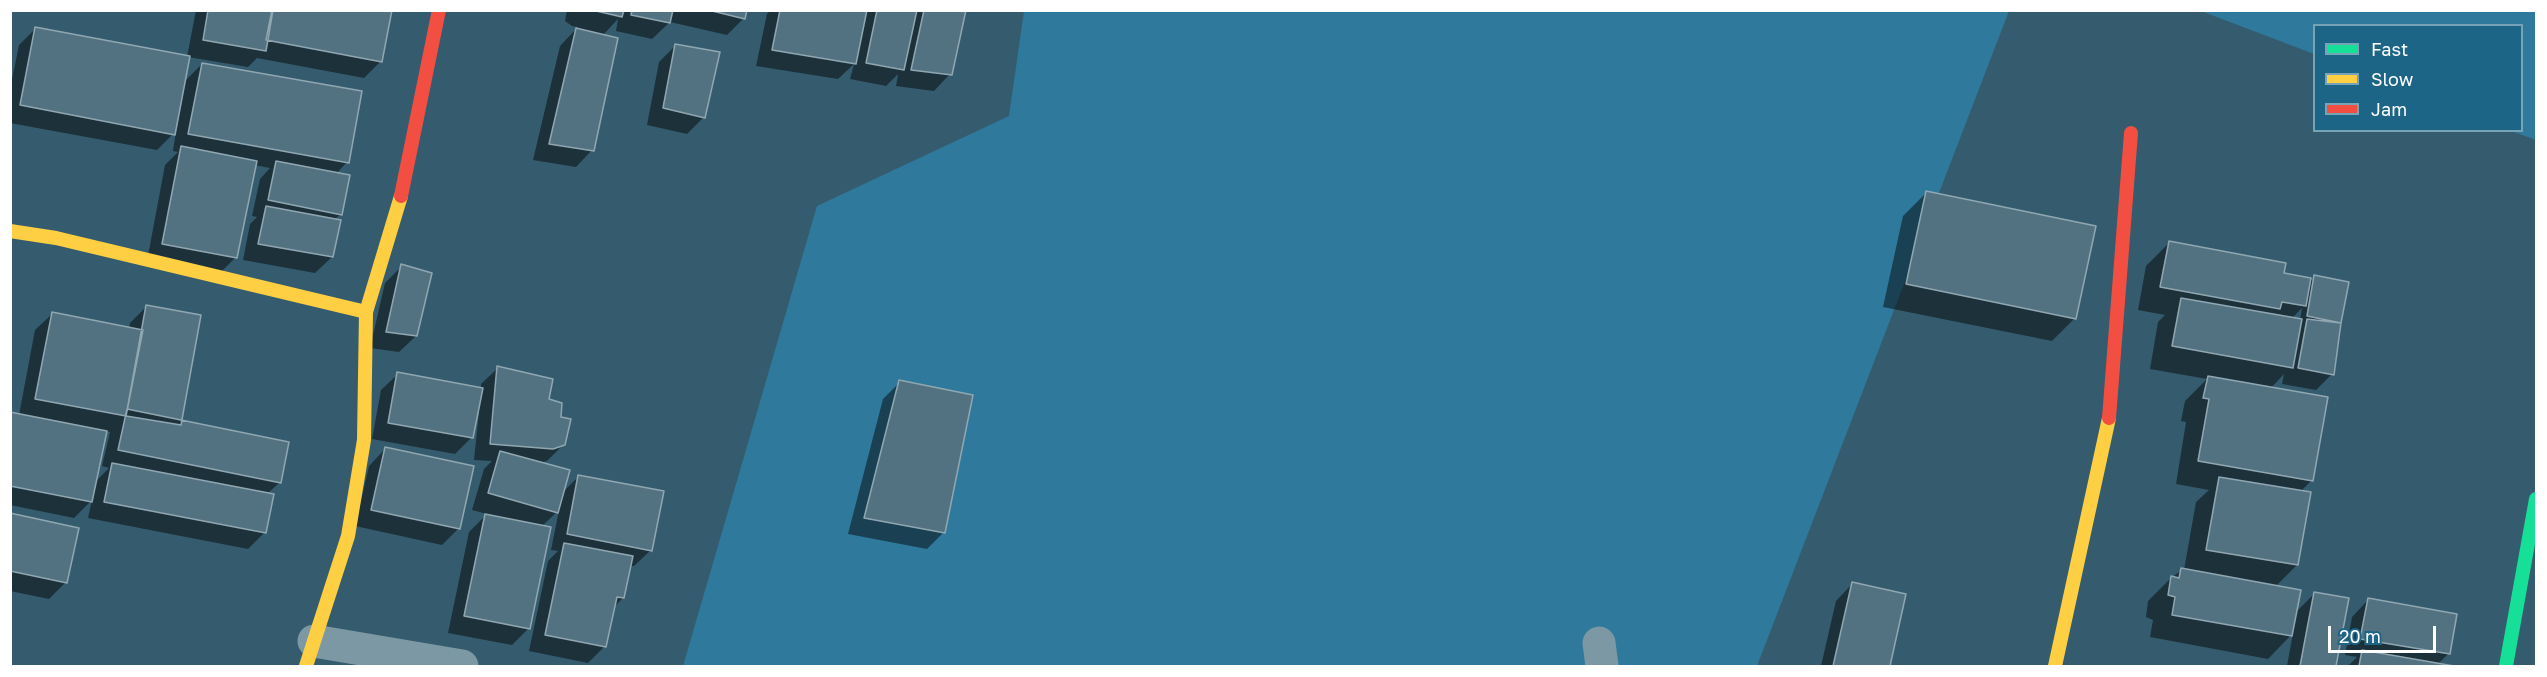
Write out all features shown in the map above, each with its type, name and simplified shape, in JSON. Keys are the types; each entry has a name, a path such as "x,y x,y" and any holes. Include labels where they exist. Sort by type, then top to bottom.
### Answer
{"street":[{"path":"439,10 400,200 366,312 364,440 348,536 310,654 462,666"},
{"path":"2055,666 2108,429 2132,133"},
{"path":"10,231 56,238 366,312"},
{"path":"2506,666 2536,499"}],"shaded area":[{"path":"1024,11 2009,11 1757,666 683,666 817,206 1009,116"},
{"path":"2201,11 2536,11 2536,140 2514,132 2523,132 2523,24 2313,24 2313,54"}],"building":[{"path":"208,10 273,10 266,51 203,40"},
{"path":"272,10 392,10 382,62 266,40"},
{"path":"592,10 624,10 622,17"},
{"path":"632,10 673,10 670,23 631,15"},
{"path":"708,10 747,10 745,19"},
{"path":"780,10 867,10 856,64 772,50"},
{"path":"877,10 917,10 904,70 866,63"},
{"path":"924,10 966,10 952,75 911,70"},
{"path":"35,27 190,56 175,135 20,105"},
{"path":"576,28 618,38 594,151 549,144"},
{"path":"675,44 720,52 705,118 663,108"},
{"path":"202,63 362,91 349,163 188,134"},
{"path":"181,146 257,161 237,258 162,244"},
{"path":"276,161 350,175 342,215 268,200"},
{"path":"1926,191 2096,226 2076,319 1906,284"},
{"path":"266,206 341,220 333,257 258,244"},
{"path":"2169,241 2286,263 2284,273 2311,278 2306,306 2282,302 2280,309 2160,287"},
{"path":"401,264 432,273 417,336 386,332"},
{"path":"2314,275 2349,282 2341,323 2307,316"},
{"path":"2181,298 2302,319 2293,368 2172,346"},
{"path":"146,305 201,315 181,425 126,416"},
{"path":"52,312 143,330 126,416 35,399"},
{"path":"2307,319 2341,323 2334,375 2298,368"},
{"path":"497,366 553,379 549,399 562,403 561,417 571,419 565,445 553,449 490,444"},
{"path":"397,372 483,388 473,438 388,423"},
{"path":"2208,376 2328,397 2313,481 2198,461 2209,399 2203,398"},
{"path":"899,380 973,395 945,533 864,518"},
{"path":"127,409 289,442 281,483 118,450"},
{"path":"10,412 107,431 92,502 10,486"},
{"path":"385,447 474,466 460,529 371,510"},
{"path":"500,451 570,470 558,513 488,493"},
{"path":"112,463 274,494 266,533 104,502"},
{"path":"578,475 664,491 652,551 567,534"},
{"path":"2219,477 2311,492 2298,565 2206,550"},
{"path":"10,513 79,528 67,583 10,571"},
{"path":"485,514 551,527 530,629 464,616"},
{"path":"564,543 633,556 624,598 617,597 606,647 545,635"},
{"path":"2181,568 2301,590 2292,636 2172,615 2175,597 2168,595 2171,576 2179,578"},
{"path":"1852,582 1906,594 1890,666 1833,666"},
{"path":"2314,592 2349,598 2336,666 2300,666"},
{"path":"2368,598 2457,614 2450,654 2360,639"},
{"path":"2362,650 2454,666 2359,666"}],"traffic: fast":[{"path":"2506,666 2536,499"}],"traffic: slow":[{"path":"306,666 348,536 364,440 366,312 401,196"},
{"path":"10,231 56,238 366,312"},
{"path":"2055,666 2109,418"}],"traffic: jam":[{"path":"401,196 439,10"},
{"path":"2109,418 2131,133"}]}
